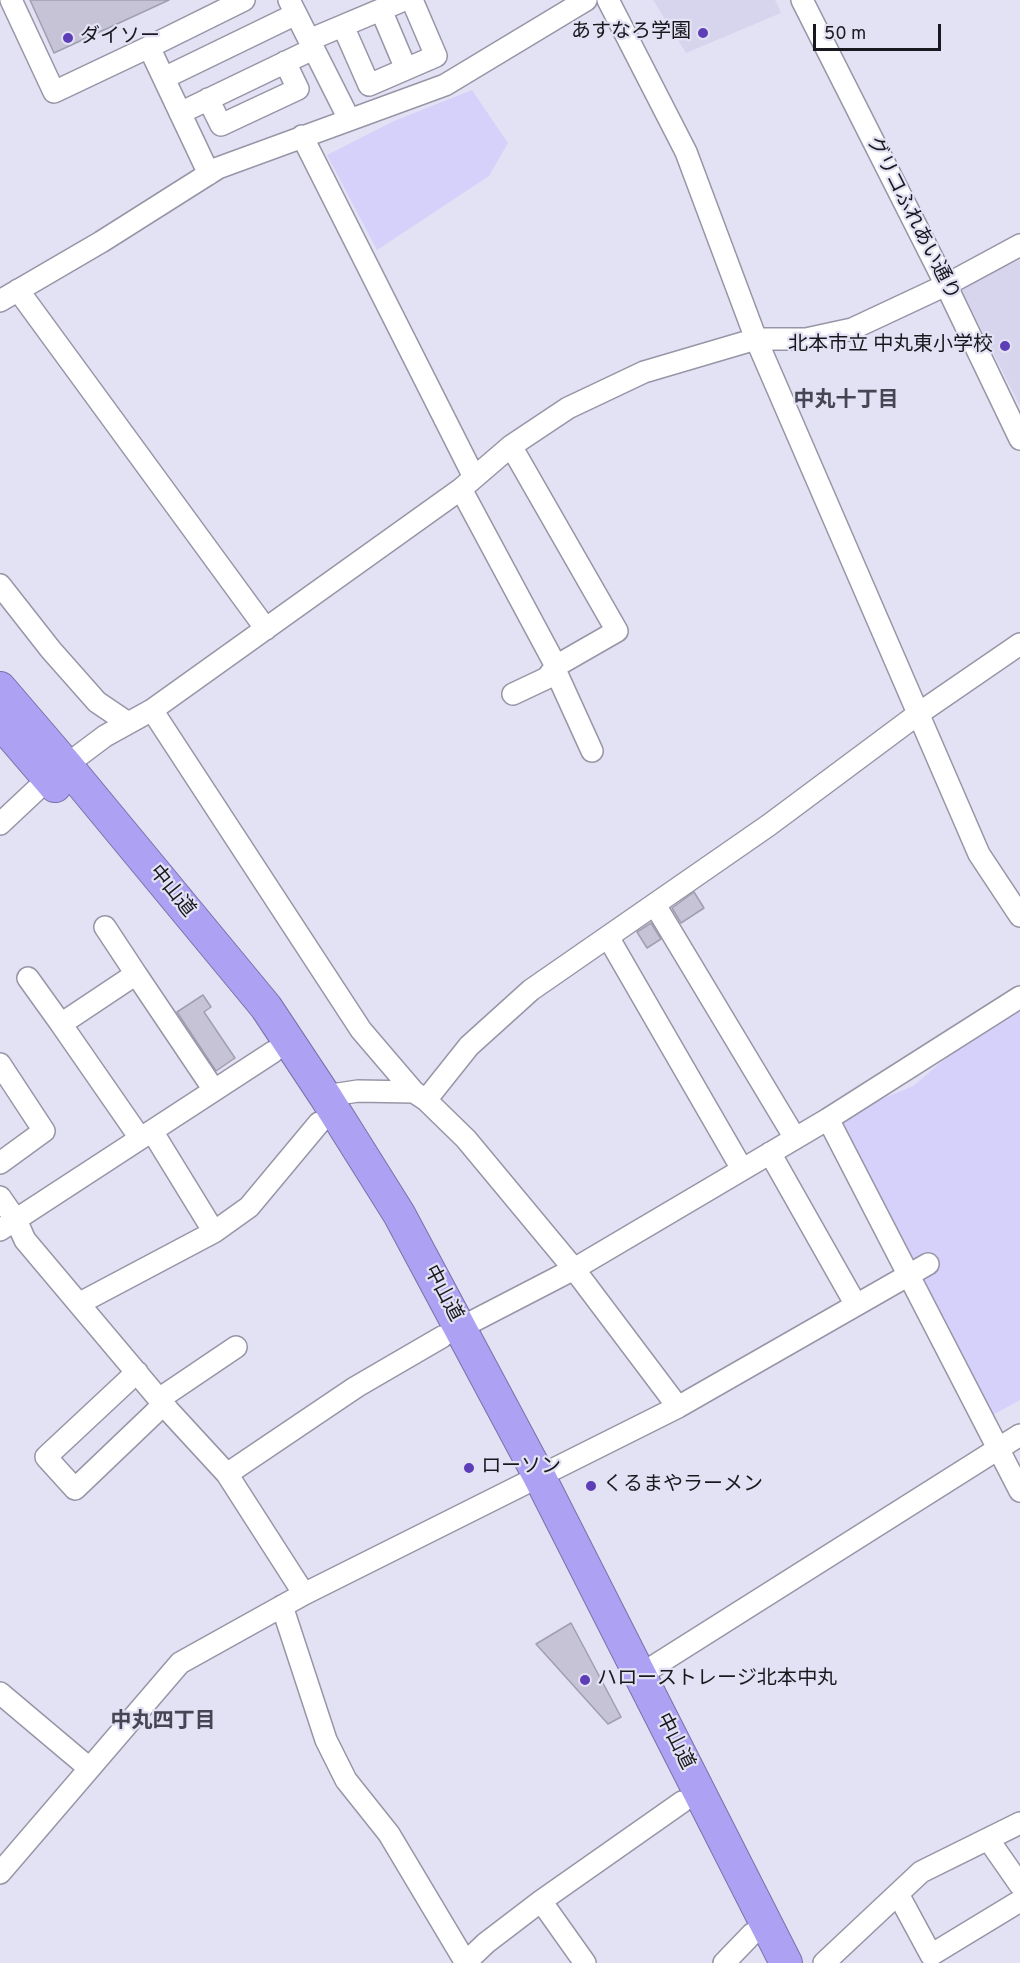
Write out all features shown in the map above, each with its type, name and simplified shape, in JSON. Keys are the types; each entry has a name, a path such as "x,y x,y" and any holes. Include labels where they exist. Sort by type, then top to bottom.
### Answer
{"highway":[{"name":"中山道","path":"0,688 58,772 273,1052 322,1109 399,1214 451,1333 529,1482 682,1802 767,1963"},
{"name":"中山道","path":"0,722 58,772 266,1007 322,1109"},
{"name":"中山道","path":"529,1482 640,1675 786,1963"}],"street":[{"path":"11,0 54,92 244,0"},
{"path":"180,113 285,62 343,26 404,0"},
{"path":"343,26 369,85 436,56 412,0"},
{"path":"266,629 9,296 101,242 218,168 445,85 586,0"},
{"path":"608,0 686,152 756,339 979,854 1020,916"},
{"name":"グリコふれあい通り","path":"802,0 946,285 1020,439"},
{"path":"164,78 292,7 349,119"},
{"path":"381,10 406,69"},
{"path":"149,47 209,174"},
{"path":"208,99 221,125 298,89 285,62"},
{"path":"302,136 556,666 557,674 592,751"},
{"path":"0,824 58,772 105,736 152,710 467,483 511,446 568,408 644,372 756,339 806,339 852,329 946,285 1020,245"},
{"path":"511,446 617,631 556,666 547,678 513,694"},
{"path":"0,585 51,650 97,702 128,723"},
{"path":"80,1304 214,1232 249,1207 322,1109 358,1091 420,1096 531,990 769,825 918,714 1020,644"},
{"path":"152,710 361,1030 420,1096 466,1139 574,1269 678,1407"},
{"path":"655,904 795,1138"},
{"path":"105,927 213,1090"},
{"path":"608,937 742,1169"},
{"path":"61,1024 136,974"},
{"path":"28,978 146,1135 214,1232"},
{"path":"227,1474 356,1387 451,1333 574,1269 828,1119 1020,997"},
{"path":"8,1225 273,1052"},
{"path":"0,1064 44,1131 0,1163"},
{"path":"828,1119 1020,1491"},
{"path":"770,1153 856,1305"},
{"path":"0,1197 8,1225 25,1240 161,1402 227,1474 304,1594"},
{"path":"0,1873 180,1663 304,1594 678,1407 928,1264"},
{"path":"137,1372 46,1456 75,1489 161,1402 236,1347"},
{"path":"640,1675 1020,1435"},
{"path":"282,1606 326,1740 346,1780 389,1834 466,1963 486,1943 541,1900 682,1802"},
{"path":"0,1693 88,1768"},
{"path":"824,1963 921,1872 1020,1823"},
{"path":"988,1839 1020,1885"},
{"path":"898,1894 932,1955 1020,1900"},
{"path":"541,1900 585,1963"},
{"path":"724,1963 752,1934"}],"shaded area":[{"name":"あすなろ学園","path":"653,0 775,0 781,13 686,53"},
{"path":"472,90 508,143 489,176 377,250 327,155 394,121"},
{"name":"北本市立 中丸東小学校","path":"1020,260 1020,406 960,287"},
{"path":"1020,1009 1020,1400 991,1416 877,1199 840,1116 913,1086 974,1035"}],"building":[{"name":"ダイソー","path":"30,0 169,0 54,53"},
{"path":"694,892 704,908 681,923 672,908"},
{"path":"651,923 661,939 647,948 637,932"},
{"path":"203,995 211,1007 204,1012 235,1058 216,1071 177,1012"},
{"name":"ハローストレージ北本中丸","path":"571,1623 621,1717 608,1724 536,1644"}],"place":[{"name":"あすなろ学園","path":"703,33"},
{"name":"ダイソー","path":"68,38"},
{"name":"北本市立 中丸東小学校","path":"1005,346"},
{"name":"ローソン","path":"469,1468"},
{"name":"くるまやラーメン","path":"591,1486"},
{"name":"ハローストレージ北本中丸","path":"585,1680"}],"district":[{"name":"中丸十丁目","path":"846,402"},
{"name":"中丸四丁目","path":"163,1723"}]}
